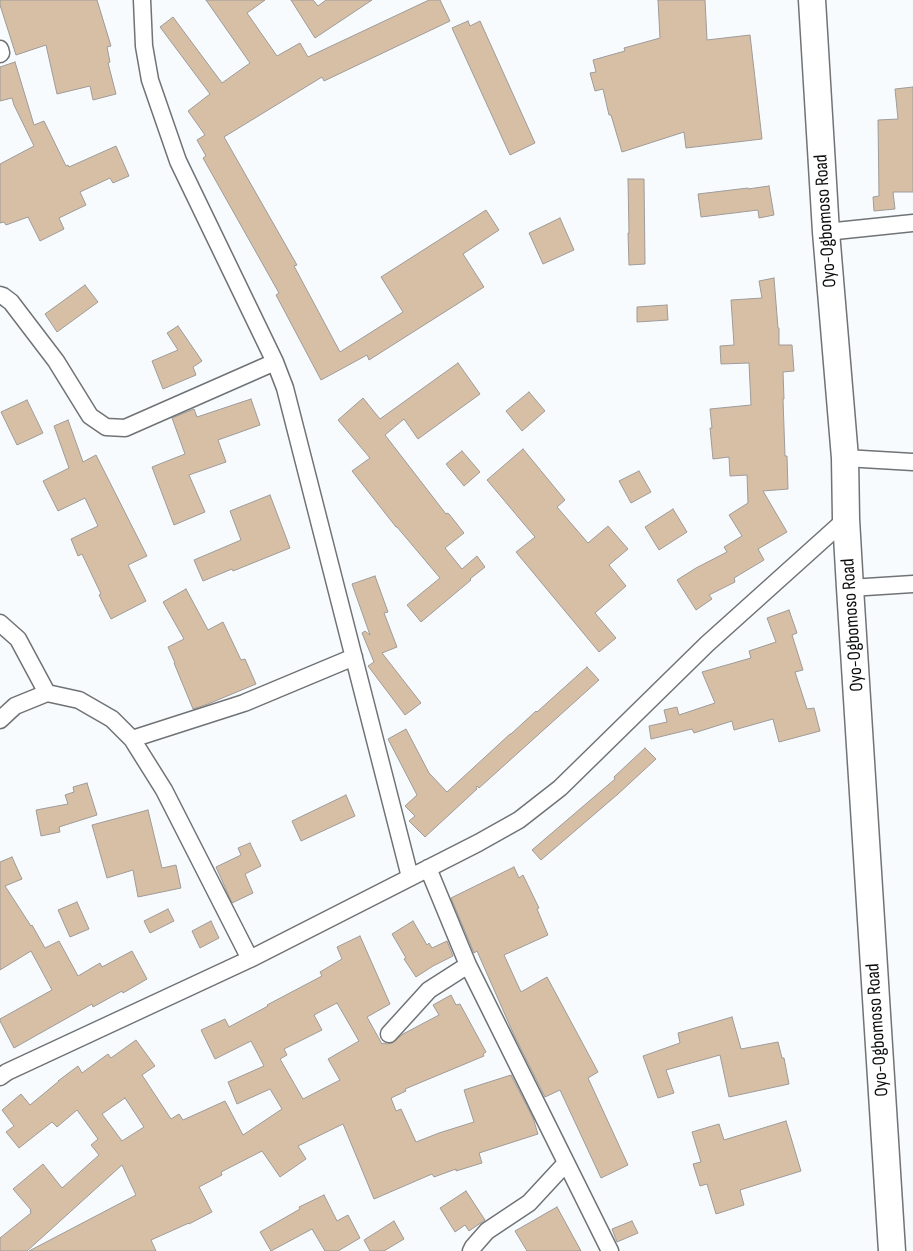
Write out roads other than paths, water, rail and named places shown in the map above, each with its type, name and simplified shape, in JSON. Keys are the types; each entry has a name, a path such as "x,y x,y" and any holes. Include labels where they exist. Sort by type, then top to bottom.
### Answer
{"highway":[{"name":"Oyo-Ogbomoso Road","path":"812,0 826,232 845,458 850,588 892,1251"}],"street":[{"path":"142,0 144,46 150,80 178,161 275,362 285,388 410,877"},
{"path":"0,49 0,54"},
{"path":"826,232 913,223"},
{"path":"0,296 4,296 11,302 56,361 90,416 106,427 125,428 275,362"},
{"path":"845,458 913,462"},
{"path":"2,1070 250,959 478,843 519,820 560,788 707,644 846,519"},
{"path":"850,588 913,584"},
{"path":"0,623 18,639 47,693"},
{"path":"132,739 244,703 354,657"},
{"path":"0,720 15,706 47,693 78,700 112,719 132,739 164,790 250,959"},
{"path":"428,868 468,965 610,1251"},
{"path":"389,1034 429,990 468,965"},
{"path":"471,1251 487,1231 529,1204 566,1163"}]}
